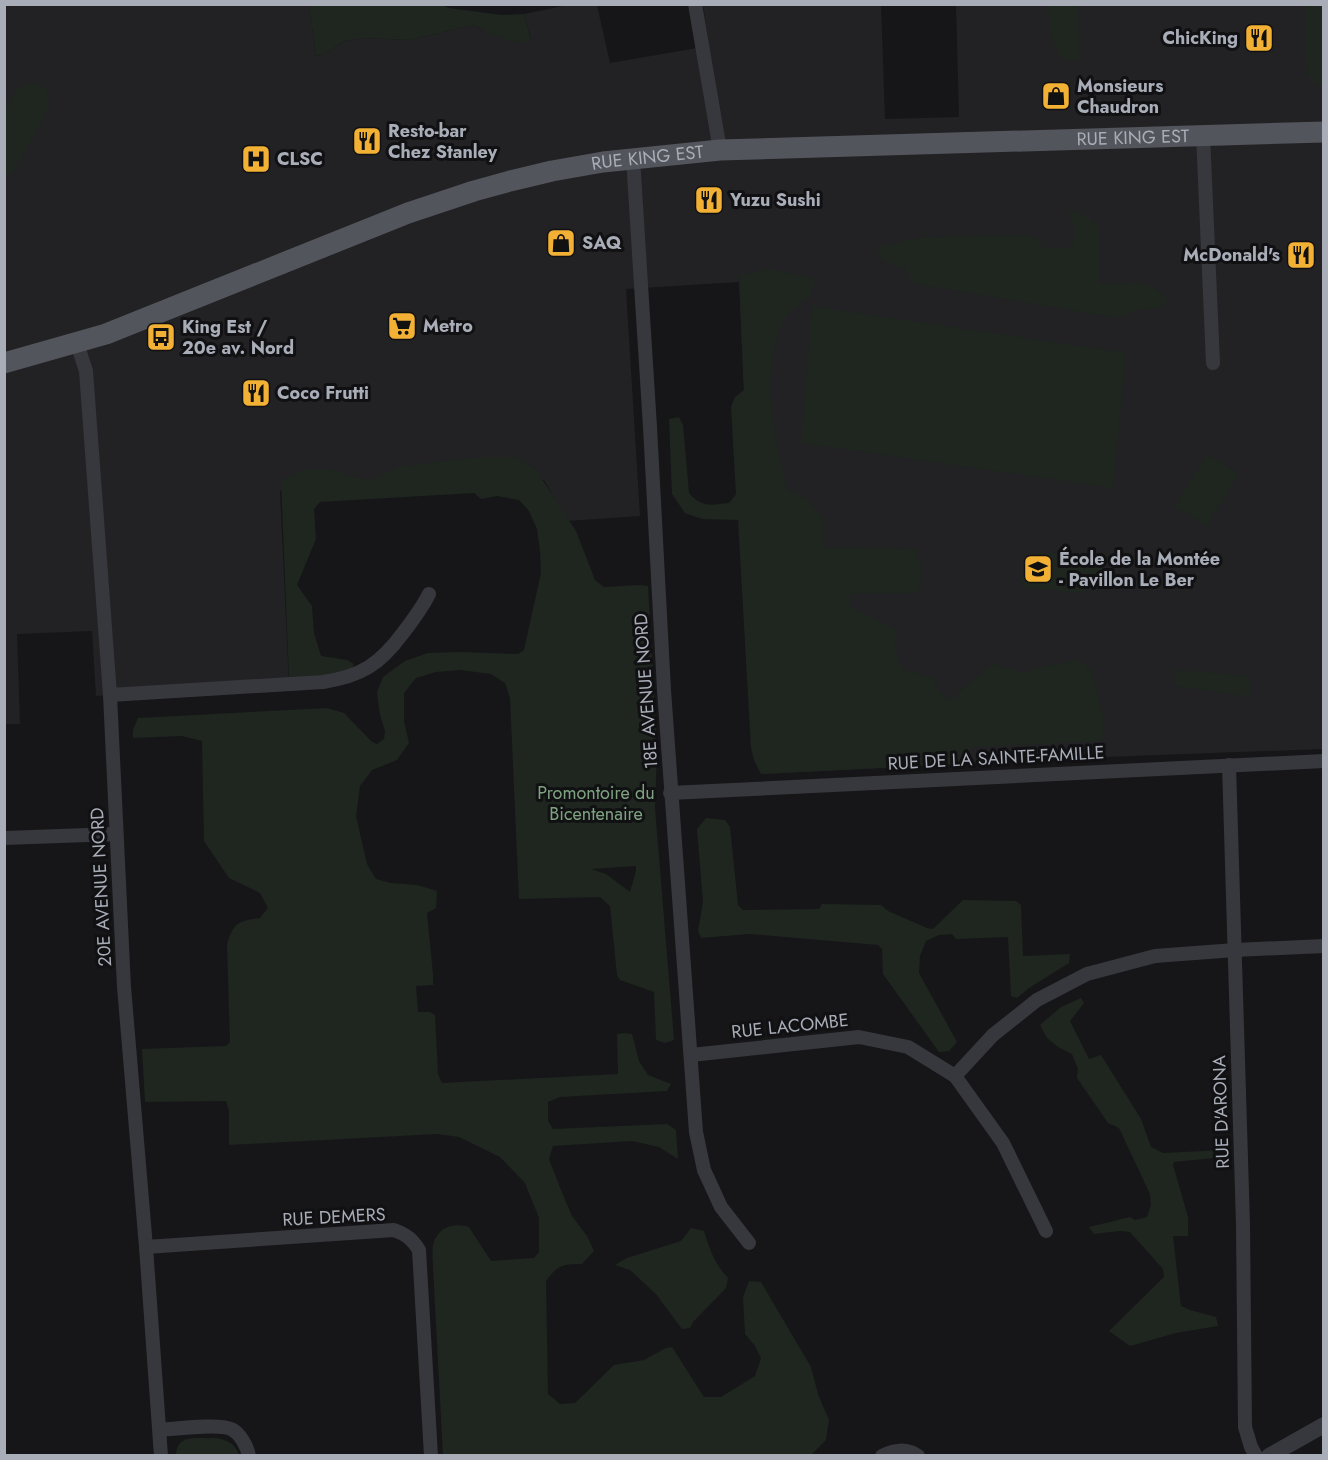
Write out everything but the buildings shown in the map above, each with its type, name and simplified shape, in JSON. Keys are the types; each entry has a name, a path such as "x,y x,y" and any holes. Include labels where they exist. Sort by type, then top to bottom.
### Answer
{"main road":[{"name":"RUE KING EST","path":"4,363 106,334 442,201 552,171 603,162 720,150 1323,132"}],"street":[{"path":"695,4 720,150"},
{"path":"1203,135 1213,363"},
{"name":"18E AVENUE NORD","path":"633,158 651,427 658,604 670,793 696,1132 704,1170 721,1208 749,1243"},
{"name":"20E AVENUE NORD","path":"77,344 87,371 110,696 124,987 161,1455"},
{"path":"110,696 343,679 376,663 390,650 422,608 429,594"},
{"name":"RUE DE LA SAINTE-FAMILLE","path":"670,793 1323,760"},
{"name":"RUE D'ARONA","path":"1229,765 1243,1224 1245,1427 1256,1455"},
{"path":"4,838 116,834"},
{"path":"955,1076 993,1035 1037,1000 1087,974 1155,956 1323,946"},
{"name":"RUE LACOMBE","path":"691,1055 859,1037 908,1047 955,1076 1003,1143 1046,1231"},
{"name":"RUE DEMERS","path":"146,1246 394,1230 407,1234 419,1250 431,1455"},
{"path":"1269,1455 1323,1425"},
{"path":"160,1430 218,1426 231,1429 240,1438 249,1455"},
{"path":"882,1455 902,1450 918,1455"}],"shaded area":[{"path":"4,5 309,5 316,56 324,54 345,41 363,38 409,40 474,25 486,32 531,39 524,14 568,5 597,5 610,63 709,46 703,5 881,5 885,119 959,117 956,5 1323,5 1323,749 1078,758 761,774 739,282 626,289 640,516 567,521 544,480 280,491 289,684 96,696 92,631 17,634 20,724 5,724"}],"green space":[{"path":"309,5 442,5 449,8 502,15 524,14 531,40 523,44 486,32 474,25 409,40 363,38 345,41 324,54 316,56"},
{"path":"1047,5 1078,5 1079,60 1073,61 1060,57 1051,37"},
{"path":"1305,5 1323,5 1323,86 1316,84 1307,73"},
{"path":"35,82 46,89 50,106 12,173 5,177 5,111 19,87"},
{"path":"1071,210 1090,219 1099,228 1099,281 1101,284 1137,283 1154,287 1167,299 1163,307 1138,310 1116,318 912,283 906,270 888,263 877,250 881,245 924,237 1023,235 1036,237 1044,248 1071,248 1075,235 1069,214"},
{"path":"770,269 814,278 814,287 811,292 783,321 772,362 774,427 787,490 806,498 824,520 824,547 915,549 922,571 918,593 850,594 851,607 896,629 895,646 901,669 934,678 938,691 950,700 992,664 1023,672 1078,660 1091,670 1104,719 1102,741 975,747 967,751 966,759 960,764 761,774 751,748 738,520 702,519 685,513 672,494 669,419 679,417 683,425 689,493 703,503 712,505 729,503 736,494 731,407 735,397 744,390 739,275"},
{"path":"812,306 1126,353 1113,488 801,443"},
{"path":"1207,454 1239,473 1207,526 1175,507"},
{"name":"Promontoire du Bicentenaire","path":"481,457 517,457 536,470 576,531 595,580 604,587 648,586 657,750 655,808 674,1040 665,1043 656,1040 654,992 620,980 617,975 610,906 600,897 519,899 510,698 505,683 491,674 460,670 436,672 416,678 404,693 404,721 409,743 397,760 372,770 360,786 356,816 367,864 376,879 417,885 437,891 436,908 427,913 433,985 416,986 418,1012 430,1012 435,1015 438,1074 442,1083 618,1074 617,1034 624,1033 632,1034 639,1061 648,1075 671,1084 667,1091 560,1097 548,1102 548,1121 553,1129 667,1124 676,1130 678,1159 659,1147 632,1141 553,1146 549,1159 561,1190 572,1216 587,1236 594,1251 582,1264 561,1266 546,1281 548,1394 560,1404 575,1403 614,1365 644,1360 672,1347 704,1397 721,1397 755,1376 761,1358 745,1334 743,1297 749,1281 761,1282 811,1367 818,1394 829,1420 826,1440 811,1455 443,1455 433,1268 434,1242 445,1228 454,1225 464,1226 469,1227 491,1261 534,1258 539,1252 539,1218 525,1183 500,1157 459,1137 437,1134 229,1145 229,1111 226,1101 145,1102 142,1049 226,1046 230,1042 227,945 238,924 260,918 268,908 260,893 229,878 204,841 202,741 182,736 133,738 133,730 138,718 327,708 344,713 371,741 377,744 384,739 385,731 377,692 383,677 405,661 428,653 518,654 524,650 541,573 537,529 529,511 519,500 497,496 481,499 474,493 320,502 314,509 316,539 297,585 312,606 314,633 321,656 347,660 354,664 351,670 339,674 289,678 281,480 305,469 329,469 362,479 376,479 400,466","holes":["636,866 630,892 606,874 591,869"]},
{"path":"1040,553 1110,554 1093,588 1076,593 1025,587 1020,580 1034,555"},
{"path":"1176,670 1250,676 1250,697 1175,686"},
{"path":"706,818 725,820 730,827 738,905 743,910 819,909 822,904 881,905 888,911 933,929 963,900 1016,901 1021,905 1023,956 1070,954 1069,963 1017,998 1011,996 1008,937 956,939 952,934 939,935 926,941 920,956 919,973 957,1042 949,1051 939,1052 883,974 882,949 878,945 749,934 701,938 698,931 703,902 697,829"},
{"path":"1081,998 1084,1003 1070,1021 1089,1059 1101,1055 1141,1119 1151,1147 1163,1153 1223,1150 1224,1157 1174,1162 1173,1165 1188,1217 1188,1236 1173,1236 1181,1306 1216,1317 1218,1326 1176,1333 1130,1346 1109,1331 1164,1277 1163,1269 1130,1232 1094,1234 1089,1227 1130,1217 1135,1220 1147,1217 1151,1205 1150,1194 1119,1128 1108,1123 1077,1078 1078,1069 1072,1054 1047,1038 1040,1025 1061,1007"},
{"path":"691,1228 704,1231 713,1256 728,1278 726,1288 690,1328 682,1329 656,1294 630,1270 615,1265 627,1258 681,1241"},
{"path":"214,1438 229,1442 239,1455 176,1455 177,1448 184,1440"}],"place":[{"name":"ChicKing","path":"1259,38"},
{"name":"Monsieurs Chaudron","path":"1056,96"},
{"name":"Resto-bar Chez Stanley","path":"367,141"},
{"name":"CLSC","path":"256,159"},
{"name":"Yuzu Sushi","path":"709,200"},
{"name":"SAQ","path":"561,243"},
{"name":"McDonald's","path":"1301,255"},
{"name":"Metro","path":"402,326"},
{"name":"King Est / 20e av. Nord","path":"161,337"},
{"name":"Coco Frutti","path":"256,393"},
{"name":"École de la Montée - Pavillon Le Ber","path":"1038,569"}]}
